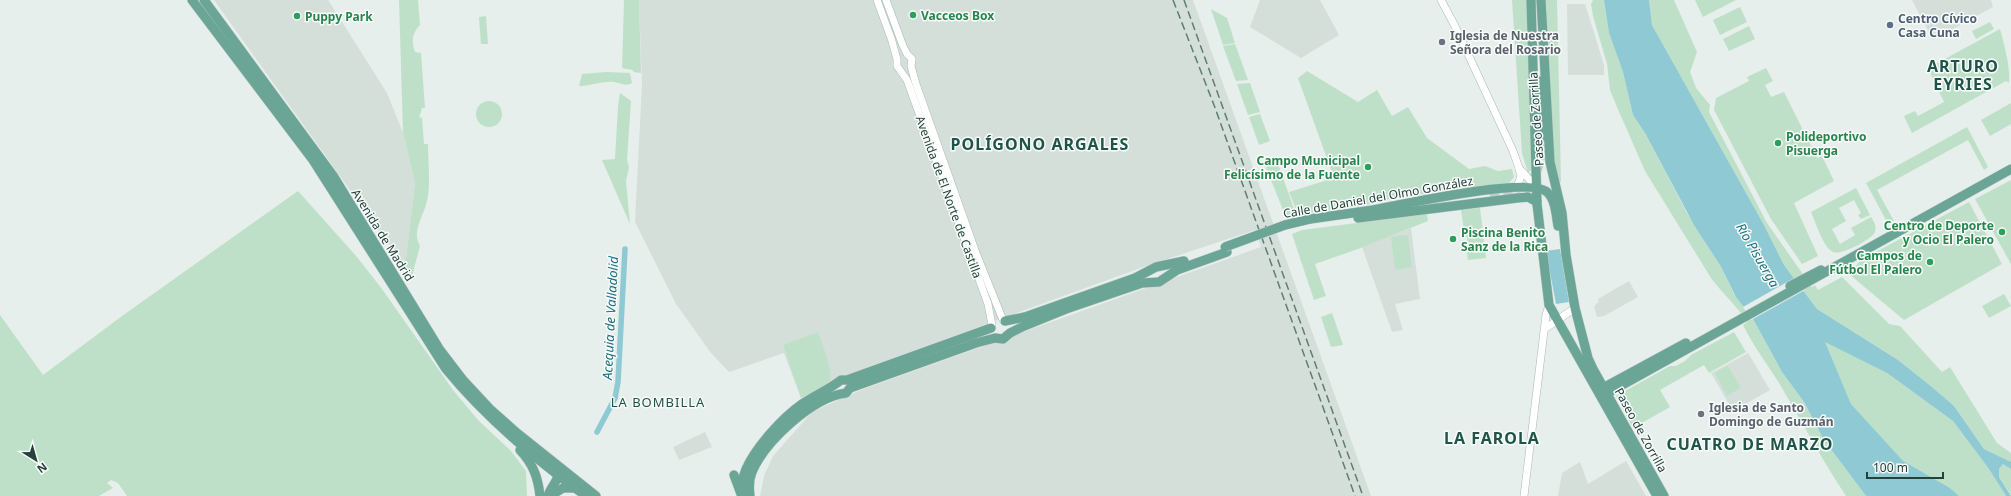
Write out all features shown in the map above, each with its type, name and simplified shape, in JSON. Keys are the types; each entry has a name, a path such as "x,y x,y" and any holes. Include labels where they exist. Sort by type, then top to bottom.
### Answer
{"main road":[{"name":"Avenida de Madrid","path":"192,0 313,160 426,341 463,390 474,408 526,456 537,476 540,496"},
{"name":"Avenida de Madrid","path":"204,0 334,177 440,350 463,380 490,409 559,471"},
{"name":"Paseo de Zorrilla","path":"1531,0 1536,202 1550,305 1557,320 1603,392 1664,496"},
{"path":"1538,0 1541,138"},
{"name":"Paseo de Zorrilla","path":"1541,0 1550,162 1562,213 1575,308 1588,358 1603,392 1657,496"},
{"path":"1603,392 2011,170"},
{"name":"Calle de Daniel del Olmo González","path":"849,384 992,326 997,321 1025,317 1155,269 1226,249 1311,222 1375,210 1416,200 1517,187 1536,187"},
{"name":"Paseo de Zorrilla","path":"1536,187 1547,192 1554,206 1567,276 1571,282"},
{"path":"1361,218 1418,205 1490,196"},
{"name":"Calle de Daniel del Olmo González","path":"1311,222 1361,218 1517,198 1528,198 1536,202"},
{"name":"Calle de Daniel del Olmo González","path":"746,485 746,470 753,457 785,419 812,397 839,389 841,380 849,384 976,343 995,338 1004,339 1010,333 1066,309 1138,284 1161,281 1164,277 1177,270 1226,249"},
{"path":"1154,281 1151,277 1155,269 1164,271 1164,277"},
{"path":"1004,321 1009,326 1010,333"},
{"path":"992,326 992,333 995,338"},
{"name":"Avenida de Madrid","path":"463,390 501,428 559,471"},
{"path":"559,471 575,488 586,496"},
{"path":"549,496 550,489 559,471"},
{"path":"559,471 596,496"},
{"path":"734,475 742,496"},
{"path":"742,496 746,485"},
{"path":"746,485 750,496"},
{"path":"549,496 563,488 575,488"}],"street":[{"name":"Avenida de El Norte de Castilla","path":"877,0 897,59 897,66 901,70 910,87 988,304 992,326"},
{"name":"Avenida de El Norte de Castilla","path":"886,0 906,54 912,59 911,66 916,84 973,246 1004,321"},
{"path":"1441,0 1455,26 1519,168 1521,176 1517,187"},
{"path":"897,59 900,55 906,54"},
{"path":"901,70 906,70 911,66"},
{"path":"1519,168 1536,187"},
{"path":"1524,496 1546,328 1546,315 1550,305"},
{"path":"1546,328 1575,308"}],"shaded area":[{"path":"214,0 328,0 387,93 403,133 415,183 405,267"},
{"path":"639,0 1193,0 1371,496 760,496 764,476 773,456 812,412 861,390 1261,247 1255,230 1146,266 857,371 827,383 801,398 784,353 729,372 711,353 676,304 635,222 642,84"},
{"path":"1260,0 1320,0 1339,35 1301,58 1250,27"},
{"path":"1912,0 1991,0 1993,7 1933,40"},
{"path":"1567,4 1585,4 1604,65 1604,75 1568,75"},
{"path":"1411,228 1420,299 1395,304 1403,330 1392,332 1362,247"},
{"path":"1629,281 1638,297 1604,316 1597,317 1594,306 1599,302 1598,299"},
{"path":"1748,353 1770,390 1733,411 1711,373"},
{"path":"705,432 712,447 679,460 673,447"},
{"path":"1626,461 1646,496 1558,496 1562,473 1580,462 1588,484"}],"green space":[{"path":"399,0 418,0 420,25 415,31 413,44 415,52 421,53 425,108 422,108 419,118 422,117 424,144 428,144 428,194 417,229 420,246 412,276 405,267 415,183 403,133"},
{"path":"624,0 639,0 641,73 622,68"},
{"path":"1512,0 1527,0 1532,166 1528,173 1522,153"},
{"path":"1546,0 1557,0 1561,182 1558,182 1554,170"},
{"path":"1593,0 1604,0 1609,33 1623,72 1633,115 1645,133 1687,213 1720,265 1734,294 1753,319 1782,372 1804,402 1824,440 1866,496 1846,496 1781,386 1758,352 1743,325 1747,322 1711,278 1645,171 1610,90 1607,64 1593,16 1591,4"},
{"path":"1649,0 1674,0 1697,52 1690,72 1696,88 1710,105 1709,112 1767,223 1812,287 1815,285 1818,290 1842,277 1889,324 1900,326 1942,372 1950,367 1997,443 2011,453 2011,462 1984,449 1954,406 1898,360 1817,309 1784,265 1764,225 1652,25"},
{"path":"1695,0 1736,0 1703,17"},
{"path":"1740,7 1747,22 1720,35 1713,20"},
{"path":"1211,9 1227,18 1235,43 1223,45"},
{"path":"486,16 488,44 481,44 479,17"},
{"path":"1990,22 1994,29 1976,39 1972,31"},
{"path":"1749,26 1755,39 1729,51 1723,39"},
{"path":"2000,29 2008,64 2009,83 2006,81 1912,133 1904,116 1915,111 1918,116 1944,102 1928,68"},
{"path":"1235,44 1248,80 1236,81 1223,46"},
{"path":"1766,68 1773,81 1765,85 1771,97 1784,92 1817,158 1822,156 1834,181 1794,203 1818,256 1802,264 1771,219 1714,110 1716,98 1749,81 1747,77"},
{"path":"1307,71 1358,102 1377,90 1392,116 1408,107 1427,138 1469,169 1485,166 1498,171 1512,169 1514,177 1509,183 1397,197 1362,206 1298,214 1289,192 1334,178 1298,78"},
{"path":"606,72 630,73 632,83 626,85 610,82 579,86 582,74"},
{"path":"1250,83 1260,112 1248,115 1237,84"},
{"path":"620,93 631,101 627,160 629,167 626,181 630,224 602,160 615,159"},
{"path":"489,101 498,105 502,114 498,123 489,127 480,123 476,114 480,105"},
{"path":"2011,103 2011,124 1990,136 1981,120"},
{"path":"1260,114 1270,141 1259,145 1249,117"},
{"path":"1967,127 1988,167 1984,170 1968,140 1877,190 1894,221 1890,222 1886,220 1866,183"},
{"path":"1277,161 1297,217 1287,220 1265,165"},
{"name":"Centro de Deporte y Ocio El Palero","path":"2011,180 2011,264 1975,199"},
{"path":"1856,188 1870,215 1861,219 1858,215 1861,213 1854,200 1839,208 1846,221 1832,229 1840,244 1855,235 1851,228 1871,217 1876,230 1869,239 1856,246 1842,252 1833,252 1823,240 1811,212"},
{"path":"298,191 357,257 382,289 453,390 478,420 511,451 526,471 527,496 127,496 118,483 111,480 107,483 113,488 99,496 0,496 0,315 43,375 122,316"},
{"name":"Campos de Fútbol El Palero","path":"1969,202 2002,264 1904,320 1849,274 1861,260"},
{"path":"1480,208 1486,258 1468,260 1466,245 1468,244 1467,237 1465,237 1461,210"},
{"path":"1427,214 1428,221 1358,249 1315,264 1326,296 1314,300 1292,234 1302,230"},
{"path":"1408,235 1412,267 1395,270 1391,237"},
{"path":"2004,294 2011,306 1989,318 1982,306"},
{"path":"1332,313 1343,345 1331,347 1321,317"},
{"path":"818,332 829,364 831,376 830,380 821,388 801,398 783,345"},
{"path":"1734,332 1746,352 1709,373 1704,365 1660,390 1670,407 1633,428 1616,396 1670,366 1676,366 1685,361 1691,355"},
{"path":"1824,341 1887,373 1953,421 1989,469 2006,496 1959,496 1950,488 1903,462 1851,404"},
{"path":"1728,366 1741,388 1727,396 1715,373"},
{"path":"2003,464 2011,469 2011,495 1999,477 1999,469"}],"water":[{"name":"Río Pisuerga","path":"1604,0 1649,0 1652,25 1764,225 1784,265 1817,309 1898,360 1954,406 1984,449 2011,462 2011,469 2003,464 1999,469 1999,477 2011,496 2006,496 1989,469 1953,421 1887,373 1825,342 1851,404 1903,461 1950,488 1959,496 1866,496 1824,440 1804,402 1782,372 1753,319 1736,297 1720,265 1694,225 1645,133 1633,115 1623,72 1609,33"},
{"path":"1560,249 1569,302 1556,304 1546,251"}],"pier":[{"path":"1796,277 1805,290 1751,320 1743,307"}],"waterway":[{"name":"Acequia de Valladolid","path":"597,432 615,398 618,382 625,249"}],"tunnel":[{"path":"1490,196 1515,190 1531,180 1536,173 1539,163 1541,138"}],"railway":[{"path":"1173,0 1214,105 1355,496"},
{"path":"1184,0 1363,496"}],"place":[{"name":"Vacceos Box","path":"913,15"},
{"name":"Puppy Park","path":"297,16"},
{"name":"Centro Cívico Casa Cuna","path":"1890,25"},
{"name":"Iglesia de Nuestra Señora del Rosario","path":"1442,42"},
{"name":"Polideportivo Pisuerga","path":"1778,143"},
{"name":"Campo Municipal Felicísimo de la Fuente","path":"1368,167"},
{"name":"Centro de Deporte y Ocio El Palero","path":"2002,232"},
{"name":"Piscina Benito Sanz de la Rica","path":"1453,239"},
{"name":"Campos de Fútbol El Palero","path":"1930,262"},
{"name":"Iglesia de Santo Domingo de Guzmán","path":"1701,414"}],"district":[{"name":"ARTURO EYRIES","path":"1963,75"},
{"name":"POLÍGONO ARGALES","path":"1040,144"},
{"name":"LA BOMBILLA","path":"658,402"},
{"name":"LA FAROLA","path":"1492,438"},
{"name":"CUATRO DE MARZO","path":"1750,444"}]}
